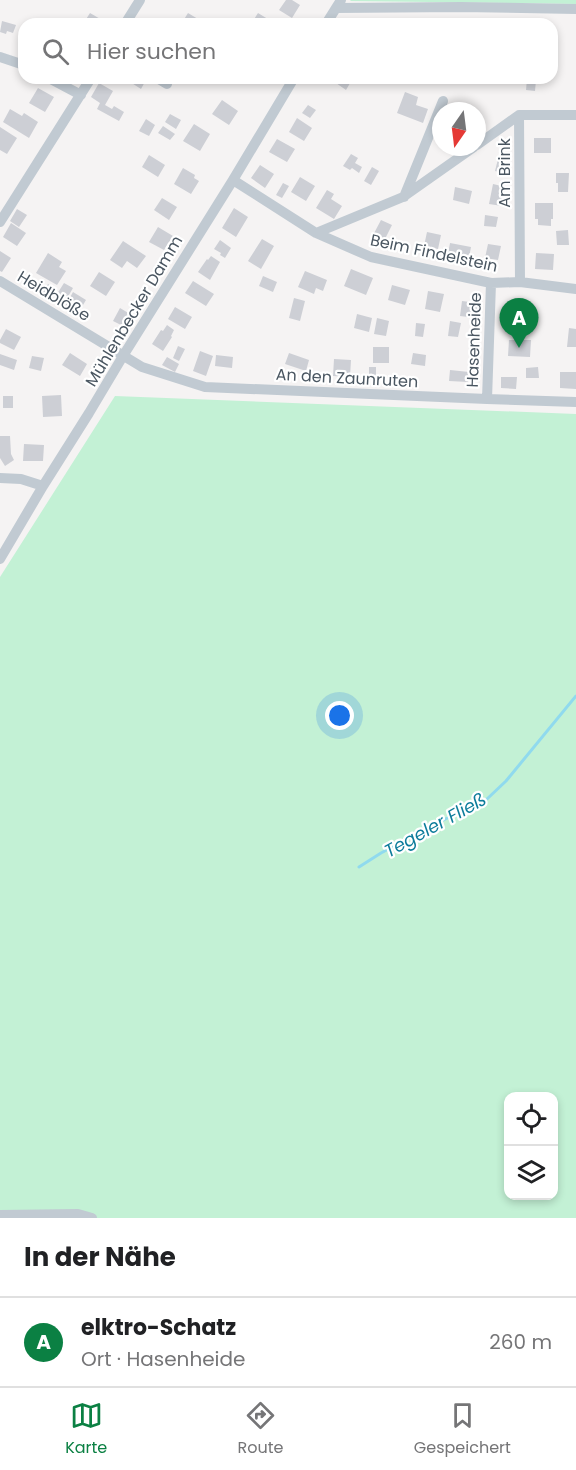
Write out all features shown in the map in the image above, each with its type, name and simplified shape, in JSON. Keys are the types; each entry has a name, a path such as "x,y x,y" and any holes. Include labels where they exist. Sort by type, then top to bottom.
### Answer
{"street":[{"path":"129,18 140,0"},
{"path":"330,18 338,4 576,9"},
{"path":"0,57 18,62"},
{"path":"60,84 81,95"},
{"path":"0,222 87,84"},
{"name":"Mühlenbecker Damm","path":"0,559 290,84"},
{"path":"404,197 443,101"},
{"path":"519,115 576,115"},
{"name":"Am Brink","path":"486,139 519,115"},
{"name":"Am Brink","path":"519,115 520,282"},
{"name":"Am Brink","path":"316,233 404,197 462,156"},
{"name":"Beim Findelstein","path":"233,180 316,233 371,257 491,283 520,282 576,289"},
{"name":"Heidblöße","path":"0,281 123,356"},
{"name":"Hasenheide","path":"487,399 491,283"},
{"name":"An den Zaunruten","path":"123,356 142,367 205,387 576,402"},
{"path":"0,478 21,479 43,486"},
{"path":"0,1215 78,1214 92,1218"}],"green space":[{"path":"576,0 576,4 350,1"},
{"path":"115,396 576,414 576,1218 92,1218 0,1215 0,577"}],"building":[{"path":"286,0 292,0 300,5 292,18 279,10"},
{"path":"90,13 99,18 87,18"},
{"path":"188,13 196,18 185,18"},
{"path":"258,13 266,18 255,18"},
{"path":"2,21 16,25 13,33 0,32"},
{"path":"98,84 113,91 105,105 112,109 114,106 124,112 119,121 97,109 100,103 91,97"},
{"path":"133,84 144,84 141,89"},
{"path":"337,84 350,84 346,90"},
{"path":"527,84 536,84 535,91 526,90"},
{"path":"38,88 54,97 45,112 29,103"},
{"path":"405,92 418,97 416,105 428,109 423,123 397,113"},
{"path":"222,100 238,111 229,125 212,114"},
{"path":"308,105 316,110 310,118 302,113"},
{"path":"10,109 22,116 24,113 38,122 29,138 3,122"},
{"path":"170,114 181,120 176,129 165,122"},
{"path":"297,118 312,128 304,141 289,132"},
{"path":"146,119 155,125 149,136 139,131"},
{"path":"194,124 210,134 200,151 183,141"},
{"path":"163,126 175,134 170,140 158,133"},
{"path":"0,127 17,138 7,154 0,150"},
{"path":"534,138 551,138 551,153 534,153"},
{"path":"277,139 295,149 287,162 269,152"},
{"path":"351,154 358,158 355,163 362,167 359,173 343,166"},
{"path":"149,155 165,165 158,177 142,167"},
{"path":"498,159 505,160 503,173 495,171"},
{"path":"260,165 274,174 265,188 251,178"},
{"path":"372,167 379,171 371,185 364,181"},
{"path":"183,168 195,175 194,178 199,181 191,194 174,184"},
{"path":"556,173 569,173 568,192 558,192"},
{"path":"300,177 315,186 306,201 291,192"},
{"path":"283,183 289,186 282,198 276,195"},
{"path":"493,184 506,187 502,206 489,204"},
{"path":"455,187 472,191 469,204 453,200"},
{"path":"327,190 334,194 331,199 342,206 334,219 316,208"},
{"path":"162,198 177,207 169,220 154,210"},
{"path":"535,203 553,203 551,226 538,225 538,219 535,219"},
{"path":"234,208 248,217 236,237 222,228"},
{"path":"17,209 27,215 19,227 10,221"},
{"path":"485,215 498,217 496,227 484,226"},
{"path":"381,220 392,225 383,243 372,237"},
{"path":"11,223 26,233 17,246 3,237"},
{"path":"158,227 173,236 164,250 149,242"},
{"path":"568,230 569,245 557,245 556,231"},
{"path":"427,232 441,235 438,249 424,246"},
{"path":"262,239 274,246 261,269 248,261"},
{"path":"220,240 231,248 225,258 214,249"},
{"path":"123,241 146,256 137,268 127,261 122,268 110,260"},
{"path":"450,243 471,247 468,263 447,259"},
{"path":"488,244 501,246 498,260 485,258"},
{"path":"0,251 11,258 2,272 0,271"},
{"path":"48,253 62,262 59,267 66,271 57,285 36,273"},
{"path":"536,253 554,254 553,270 535,269"},
{"path":"211,256 220,262 210,280 198,272"},
{"path":"351,269 373,278 366,295 344,286"},
{"path":"305,271 327,280 323,291 316,288 314,294 298,287"},
{"path":"99,272 115,282 106,296 90,286"},
{"path":"263,276 277,282 273,292 259,286"},
{"path":"193,281 214,294 206,306 185,293"},
{"path":"64,283 73,288 66,300 57,294"},
{"path":"48,284 57,289 50,300 41,295"},
{"path":"392,285 410,290 405,305 388,300"},
{"path":"428,291 444,294 440,312 425,309"},
{"path":"73,292 86,300 77,315 64,308"},
{"path":"294,298 305,301 300,321 289,318"},
{"path":"462,301 478,303 476,318 460,316"},
{"path":"175,307 192,317 185,329 168,319"},
{"path":"120,308 130,314 123,326 113,321"},
{"path":"357,314 372,318 369,332 354,328"},
{"path":"377,318 389,321 386,336 374,334"},
{"path":"450,321 461,323 458,337 448,336"},
{"path":"416,323 425,324 423,337 415,336"},
{"path":"167,325 174,330 163,351 152,344"},
{"path":"569,328 576,329 576,347 567,347"},
{"path":"6,329 21,337 14,350 0,343"},
{"path":"509,340 531,340 530,357 508,356"},
{"path":"178,346 185,349 179,361 173,358"},
{"path":"373,347 389,347 389,363 373,363"},
{"path":"200,351 213,356 206,376 193,371"},
{"path":"70,353 87,364 80,376 62,365"},
{"path":"289,353 309,360 306,371 285,364"},
{"path":"413,353 426,355 425,366 411,364"},
{"path":"0,354 17,360 14,370 0,365"},
{"path":"216,355 233,357 232,368 215,366"},
{"path":"32,356 44,358 41,371 29,368"},
{"path":"167,357 179,364 175,372 162,365"},
{"path":"334,359 351,360 350,377 333,376"},
{"path":"369,367 376,367 376,380 369,380"},
{"path":"538,367 539,378 526,378 526,368"},
{"path":"450,370 469,372 468,382 449,381"},
{"path":"560,372 576,372 576,389 560,388"},
{"path":"501,377 517,377 516,389 501,388"},
{"path":"61,395 62,416 43,417 42,396"},
{"path":"3,396 13,396 13,408 3,408"},
{"path":"0,436 10,436 11,454 14,460 5,466 0,458"},
{"path":"24,444 44,445 43,461 23,461"}],"waterway":[{"name":"Tegeler Fließ","path":"359,867 433,825 487,799 506,781 576,696"}],"place":[{"name":"elktro-Schatz","path":"519,348"}]}
